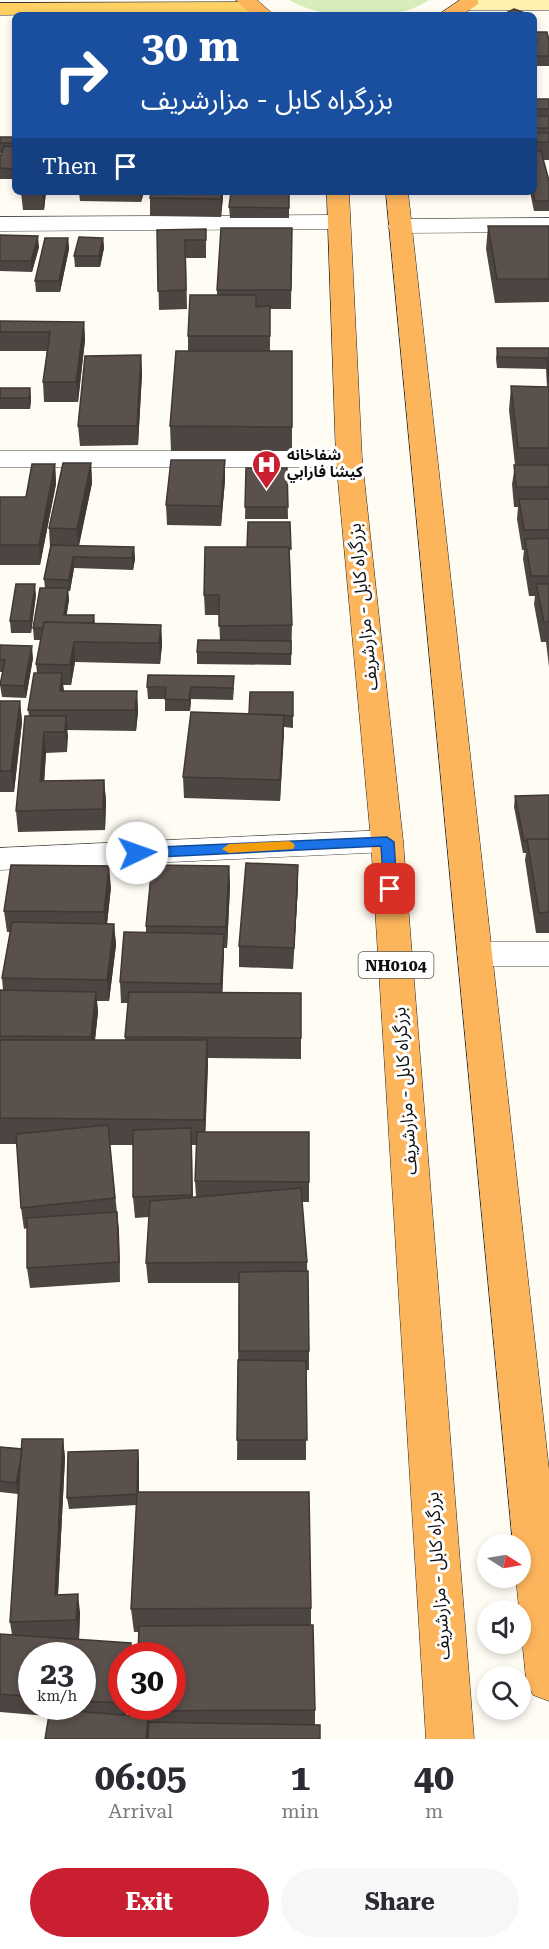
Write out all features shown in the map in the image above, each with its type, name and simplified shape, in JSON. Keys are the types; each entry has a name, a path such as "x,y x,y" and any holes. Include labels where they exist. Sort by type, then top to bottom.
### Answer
{"highway":[{"path":"453,12 469,2"},
{"path":"397,195 549,1679"},
{"name":"بزرگراه کابل - مزارشریف","path":"339,207 349,459 387,842 450,1739"}],"main road":[{"path":"469,2 549,4"},
{"path":"0,9 254,8"}],"street":[{"path":"0,224 339,207"},
{"path":"399,226 549,225"},
{"path":"0,459 349,459"},
{"path":"0,859 387,842"},
{"path":"474,954 549,954"}],"green space":[{"path":"289,0 429,0 400,12 321,12"}],"building":[{"path":"537,32 547,32 549,56 537,56"},
{"path":"537,99 549,99 549,109 537,109"},
{"path":"537,116 549,116 549,128 537,128"},
{"path":"537,133 549,133 549,142 537,142"},
{"path":"0,137 12,137 12,143 0,143"},
{"path":"4,146 12,147 12,169 0,168 0,157"},
{"path":"537,151 541,151 549,181 549,201 535,201"},
{"path":"150,195 221,195 221,199 150,198"},
{"path":"231,195 289,195 289,208 229,207"},
{"path":"488,226 549,226 549,279 497,279"},
{"path":"221,228 292,228 291,290 217,290"},
{"path":"206,229 206,240 185,240 186,290 158,291 157,230"},
{"path":"0,235 38,236 31,261 0,261"},
{"path":"79,237 103,238 99,256 74,256"},
{"path":"45,238 68,238 59,281 35,281"},
{"path":"190,295 256,295 256,307 270,306 270,336 188,336"},
{"path":"0,321 84,322 76,382 43,382 50,332 0,332"},
{"path":"497,348 549,348 549,358 498,357"},
{"path":"176,351 292,351 292,427 170,426"},
{"path":"141,355 137,426 78,426 85,356"},
{"path":"547,360 549,360 549,383"},
{"path":"511,386 549,387 549,448 518,448"},
{"path":"0,388 30,388 29,398 0,398"},
{"path":"171,460 225,460 221,506 166,505"},
{"path":"63,463 91,463 77,529 49,528"},
{"path":"32,464 55,464 39,545 0,545 0,497 26,497"},
{"path":"514,465 549,465 549,487 516,487"},
{"path":"246,468 287,468 288,507 245,507"},
{"path":"519,499 549,499 549,530 524,530"},
{"path":"248,522 290,522 291,549 289,547 247,547"},
{"path":"549,538 549,576 531,576 525,539"},
{"path":"51,545 134,547 132,558 73,557 69,580 44,579"},
{"path":"205,547 289,547 292,625 219,626 219,595 204,595"},
{"path":"16,584 35,584 30,621 10,621"},
{"path":"536,584 549,584 549,622 544,622"},
{"path":"40,588 68,588 64,615 94,615 93,623 44,622 43,628 33,628"},
{"path":"44,622 161,625 159,643 74,642 70,665 36,664"},
{"path":"198,640 291,641 291,654 197,652"},
{"path":"0,645 32,646 24,686 0,685 5,660 0,660"},
{"path":"34,673 62,673 60,691 137,691 135,710 28,710"},
{"path":"148,675 234,676 233,688 191,687 189,700 165,699 166,687 147,687"},
{"path":"250,692 293,692 293,716 249,714"},
{"path":"0,701 20,701 11,771 0,771"},
{"path":"191,712 284,715 280,780 183,777"},
{"path":"25,716 66,716 65,732 44,732 40,781 104,780 103,809 16,811"},
{"path":"549,795 549,839 524,841 515,796"},
{"path":"527,839 549,839 549,912 539,913"},
{"path":"246,863 298,865 294,948 239,946"},
{"path":"11,865 109,866 104,912 4,911"},
{"path":"152,865 229,866 226,927 146,926"},
{"path":"12,922 114,924 107,980 2,978"},
{"path":"124,932 224,934 221,984 120,982"},
{"path":"0,990 96,992 91,1037 0,1036"},
{"path":"129,992 301,993 301,1038 125,1037"},
{"path":"0,1040 207,1040 204,1120 0,1118"},
{"path":"108,1125 115,1198 21,1208 16,1134"},
{"path":"191,1128 192,1195 133,1197 133,1130"},
{"path":"197,1132 309,1132 309,1182 195,1181"},
{"path":"301,1188 307,1262 146,1263 150,1201"},
{"path":"117,1212 119,1262 27,1268 27,1218"},
{"path":"308,1271 309,1351 239,1351 239,1272"},
{"path":"238,1360 306,1361 307,1440 237,1440"},
{"path":"22,1439 63,1439 55,1595 78,1594 76,1620 10,1622"},
{"path":"0,1447 22,1449 16,1483 0,1481"},
{"path":"138,1450 137,1494 67,1498 68,1452"},
{"path":"137,1492 309,1492 311,1608 131,1609"},
{"path":"313,1625 315,1710 186,1711 186,1642 138,1642 139,1626"},
{"path":"0,1634 116,1642 108,1642 108,1702 96,1702 96,1642 18,1642 18,1696 0,1694"},
{"path":"96,1713 108,1714 108,1720 148,1720 146,1739 45,1739 48,1720 96,1720"},
{"path":"149,1722 320,1725 320,1739 148,1739"}],"slow traffic":[{"path":"229,849 289,846"}],"place":[{"name":"شفاخانه كيشا فارابي","path":"266,490"}],"route":[{"path":"137,853 387,842 390,889"}]}
